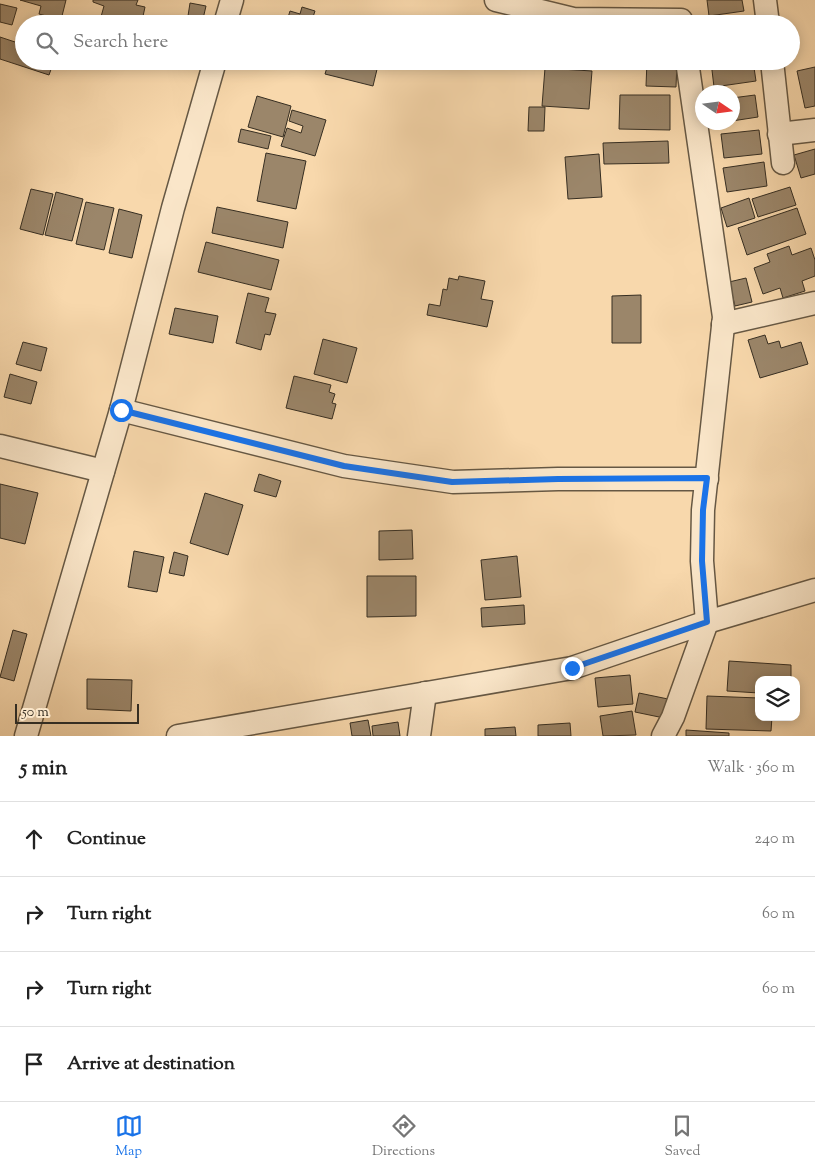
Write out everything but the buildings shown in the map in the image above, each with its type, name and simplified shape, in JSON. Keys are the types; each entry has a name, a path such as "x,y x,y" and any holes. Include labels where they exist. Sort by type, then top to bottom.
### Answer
{"street":[{"path":"228,15 232,0"},
{"path":"496,0 557,15"},
{"path":"765,0 767,15"},
{"path":"659,15 681,14"},
{"path":"26,736 121,410 173,208 212,70"},
{"path":"663,736 673,717 707,622 702,561 703,510 724,317 688,70"},
{"path":"773,70 782,163"},
{"path":"779,134 815,130"},
{"path":"723,324 815,303"},
{"path":"121,410 344,466 452,482 707,478"},
{"path":"0,446 103,471"},
{"path":"178,736 572,668 707,622 815,590"},
{"path":"419,736 425,693"}],"route":[{"path":"121,410 344,466 452,482 707,478 703,510 702,561 707,622 572,668"}]}
